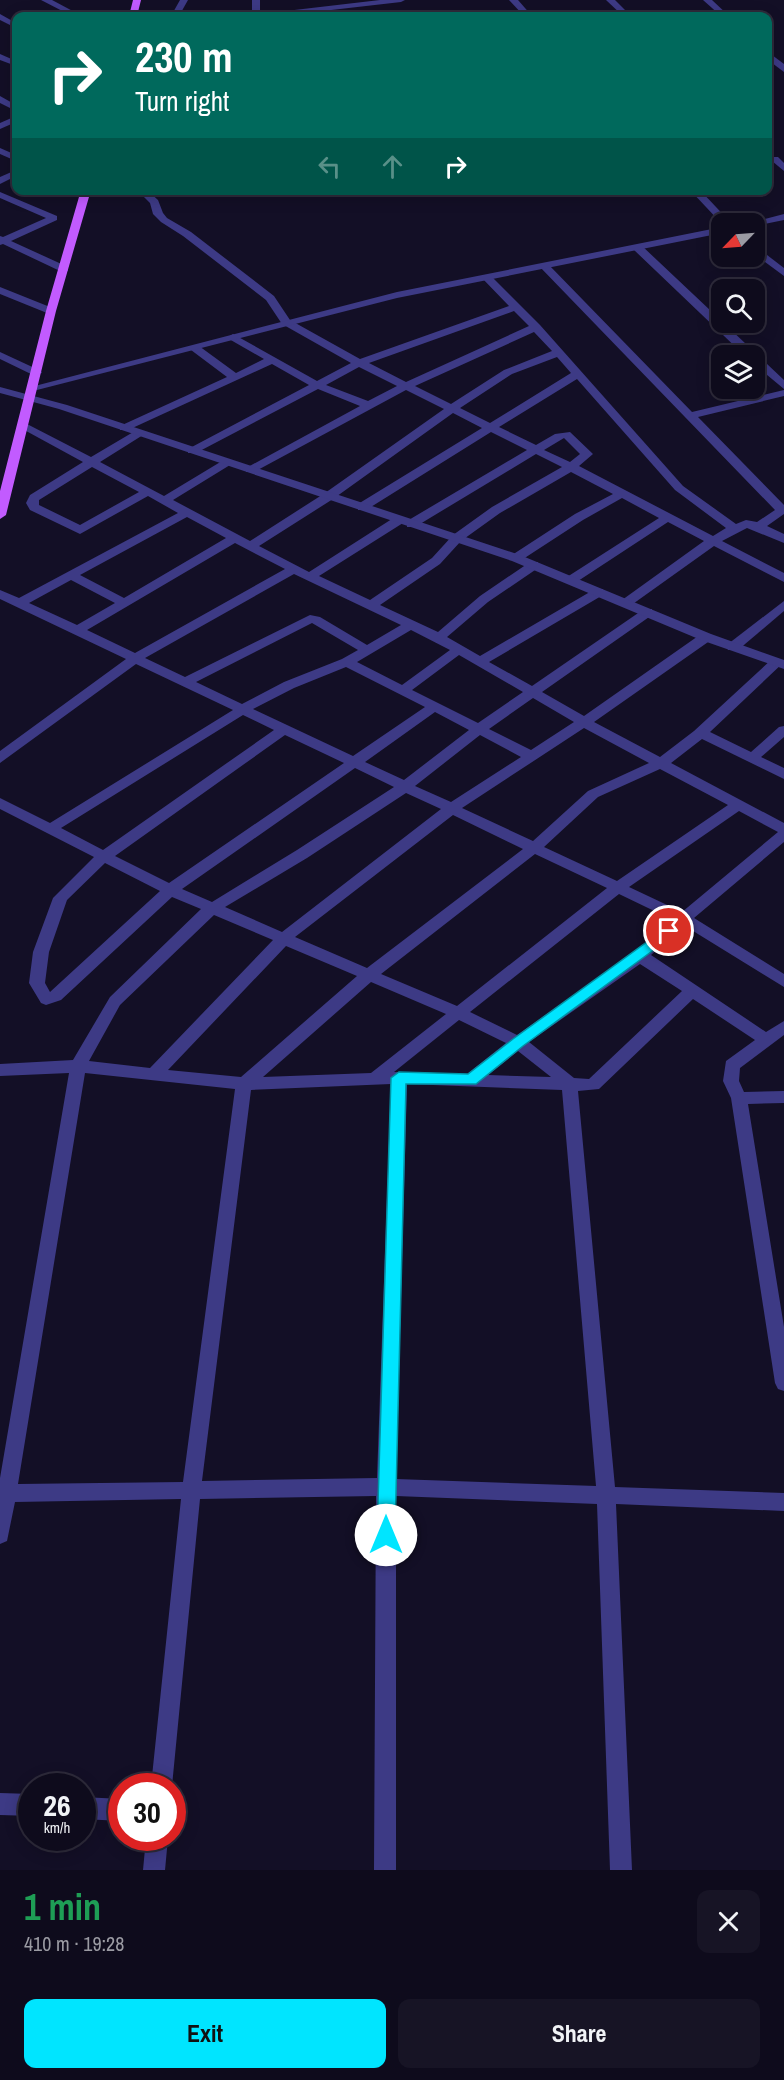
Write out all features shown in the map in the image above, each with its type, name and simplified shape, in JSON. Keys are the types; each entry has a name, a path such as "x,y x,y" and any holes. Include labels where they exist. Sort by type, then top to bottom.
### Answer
{"main road":[{"path":"1,509 32,394 51,311 85,195"}],"street":[{"path":"46,0 70,12"},
{"path":"313,0 313,10"},
{"path":"296,12 401,0"},
{"path":"513,0 524,12"},
{"path":"610,0 623,12"},
{"path":"707,0 720,12"},
{"path":"772,58 784,69"},
{"path":"775,159 784,168"},
{"path":"0,195 54,218 1,241"},
{"path":"147,195 155,202 158,214 164,220 187,234 270,298 286,322 359,363 571,467 784,578"},
{"path":"699,195 716,213"},
{"path":"765,221 784,217"},
{"path":"32,394 286,322 486,277 711,232"},
{"path":"1,241 64,269"},
{"path":"637,247 740,345"},
{"path":"765,257 784,273"},
{"path":"543,266 692,415 782,510 758,527"},
{"path":"486,277 536,327 576,375 679,488 734,528"},
{"path":"0,290 51,311"},
{"path":"192,451 359,363 516,307"},
{"path":"250,470 405,386 536,327"},
{"path":"232,338 317,385 370,406"},
{"path":"195,348 233,376"},
{"path":"251,546 329,496 508,372 557,353"},
{"path":"0,355 37,373"},
{"path":"124,428 272,360"},
{"path":"765,368 784,386"},
{"path":"362,507 488,427 576,375"},
{"path":"0,390 32,394 226,463 516,558 733,648 780,664"},
{"path":"692,415 784,393"},
{"path":"23,426 294,569 439,638 584,722 739,804 784,832 640,956 518,1042 471,1080"},
{"path":"139,433 34,498 34,507 80,530 147,492"},
{"path":"311,576 566,434 587,454 571,467 496,510 457,538 436,561 372,605"},
{"path":"164,501 226,463"},
{"path":"516,558 579,517 622,494"},
{"path":"19,603 186,513"},
{"path":"571,580 668,518"},
{"path":"626,603 734,528 746,524 784,539"},
{"path":"78,630 235,538"},
{"path":"439,638 484,600 534,565"},
{"path":"0,758 137,657 294,569"},
{"path":"70,575 124,603"},
{"path":"481,661 599,592"},
{"path":"0,594 245,708 684,919 784,981"},
{"path":"733,648 784,605"},
{"path":"0,1535 78,1066 115,1001 211,909 302,854 406,786 479,729 648,612"},
{"path":"188,681 310,619 316,620 367,650"},
{"path":"50,829 245,708 289,685 347,662 411,624"},
{"path":"154,1074 283,939 452,808 584,722 706,637"},
{"path":"403,690 458,650"},
{"path":"347,662 531,756"},
{"path":"163,1773 192,1488 244,1084 370,974 534,848 593,794 661,763 699,734 780,664"},
{"path":"286,728 104,856 60,898 40,952 37,983 46,999 56,996 170,890 354,760 434,707"},
{"path":"752,758 784,730"},
{"path":"699,734 784,774"},
{"path":"0,803 211,909 370,974 518,1042 569,1083 606,1496 621,1870"},
{"path":"373,1080 456,1012 618,887 739,804"},
{"path":"640,956 767,1040"},
{"path":"0,1070 78,1066 244,1084 399,1078 593,1085 692,991"},
{"path":"784,1027 732,1065 731,1081 739,1098 784,1383"},
{"path":"385,1870 386,1487 399,1078"},
{"path":"739,1098 784,1098"},
{"path":"7,1492 386,1487 784,1502"},
{"path":"0,1803 18,1804"},
{"path":"154,1870 156,1851"}],"route":[{"path":"386,1535 399,1078 471,1080 518,1042 640,956 669,931"}]}
